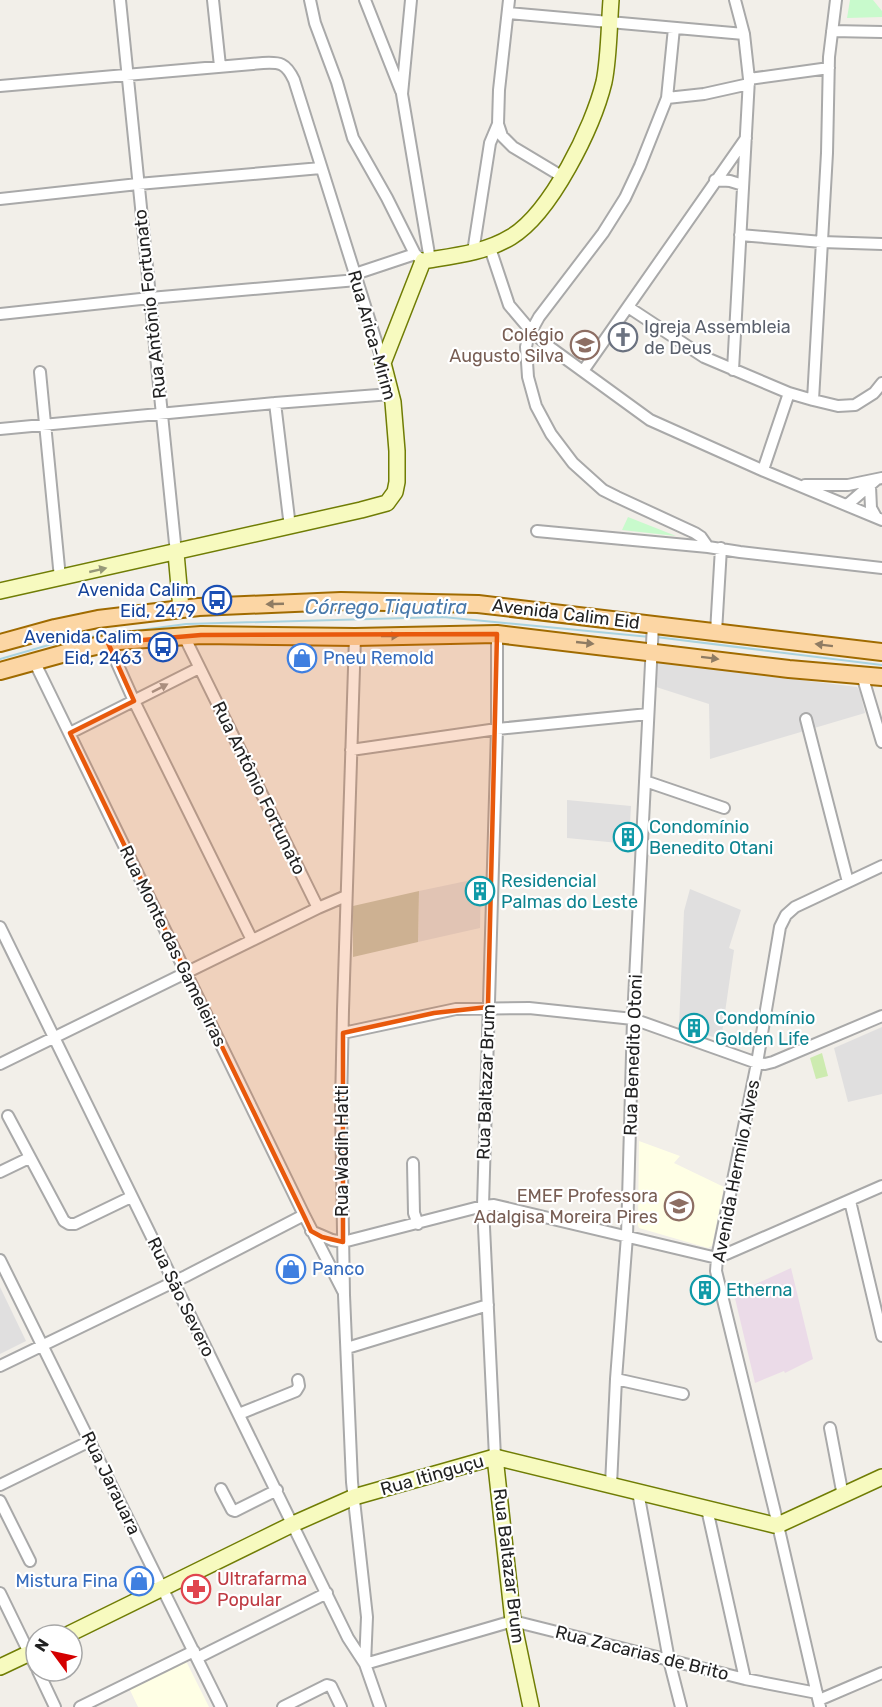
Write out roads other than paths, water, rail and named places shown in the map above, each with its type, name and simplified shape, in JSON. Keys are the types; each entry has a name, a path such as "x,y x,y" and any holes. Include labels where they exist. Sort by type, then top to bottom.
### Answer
{"main road":[{"name":"Avenida Calim Eid","path":"0,643 98,619 181,609 341,601 478,604 652,637 789,669 882,677"},
{"name":"Avenida Calim Eid","path":"0,671 108,643 184,636 355,637 497,633 652,637 716,632 882,652"}],"street":[{"name":"Rua Antônio Fortunato","path":"120,0 181,609"},
{"path":"213,0 220,66"},
{"path":"310,0 315,23 337,82 353,138 422,258"},
{"path":"365,0 402,94"},
{"path":"383,363 422,258 402,94 411,0"},
{"path":"473,252 490,143 498,123 509,0"},
{"path":"0,314 356,277 422,258 490,248 511,237 530,223 547,202 593,119 604,80 611,0"},
{"path":"733,370 749,81 744,34 735,0"},
{"path":"813,400 829,68 836,0"},
{"path":"508,13 744,34"},
{"path":"674,28 667,98 649,146 625,198 593,247 539,317 526,347 528,377 536,406 561,449 573,463 603,490 695,533 708,547"},
{"path":"832,31 882,32"},
{"name":"Rua Arica-Mirim","path":"0,86 276,62 286,67 294,80 383,363 391,394 397,451 397,483 391,498 387,503 379,506 0,591"},
{"path":"667,98 704,94 749,81 829,68"},
{"path":"498,123 502,136 513,147 562,177"},
{"path":"583,372 746,137"},
{"path":"0,199 321,168"},
{"path":"716,180 743,185"},
{"path":"740,235 882,244"},
{"path":"490,248 509,305 531,331 650,420 763,471 879,518"},
{"path":"628,307 704,357 789,393 838,406 855,405 874,393 882,383"},
{"path":"40,372 60,578"},
{"path":"763,471 789,393"},
{"path":"0,429 275,402 391,394"},
{"path":"275,402 290,527"},
{"path":"796,484 848,485 876,481"},
{"path":"847,505 876,481"},
{"path":"876,481 872,508 879,518"},
{"path":"836,501 848,485"},
{"path":"537,531 721,548 882,568"},
{"path":"716,632 721,548"},
{"name":"Rua Baltazar Brum","path":"497,633 497,729 483,1206 495,1457 513,1621 531,1707"},
{"name":"Rua Antônio Fortunato","path":"184,636 318,908"},
{"name":"Rua Wadih Hatti","path":"355,637 341,1106 344,1295 352,1482 367,1617 365,1664"},
{"name":"Rua Benedito Otoni","path":"611,1485 616,1379 627,1236 633,1019 652,637"},
{"path":"108,643 134,701 252,940"},
{"name":"Rua Monte das Gameleiras","path":"34,661 344,1295"},
{"path":"70,733 200,668"},
{"path":"862,675 882,742"},
{"path":"351,750 497,729 648,714"},
{"path":"806,719 848,882"},
{"path":"645,781 724,807"},
{"name":"Avenida Hermilo Alves","path":"818,1700 716,1271 757,1063 778,936 784,918 795,907 882,866"},
{"path":"0,1064 346,896"},
{"name":"Rua São Severo","path":"0,927 348,1638 365,1664"},
{"path":"343,1033 456,1009 538,1008 633,1019 765,1064 882,1016"},
{"path":"8,1116 60,1215 69,1224 75,1224 131,1197"},
{"path":"0,1172 29,1158"},
{"path":"413,1163 414,1213 418,1224"},
{"path":"311,1231 343,1242 483,1206 498,1206 717,1258 882,1186"},
{"path":"850,1201 882,1336"},
{"path":"0,1366 174,1282 304,1215"},
{"name":"Rua Jarauara","path":"0,1260 221,1707"},
{"path":"347,1348 488,1305"},
{"path":"616,1379 683,1394"},
{"path":"239,1414 296,1391 299,1386 298,1380"},
{"path":"830,1428 843,1496"},
{"path":"0,1485 90,1441"},
{"name":"Rua Itinguçu","path":"84,1627 354,1497 495,1457 778,1525"},
{"path":"778,1525 882,1477"},
{"path":"221,1489 234,1511 277,1490"},
{"path":"639,1492 669,1660 681,1707"},
{"path":"0,1501 30,1561"},
{"path":"707,1509 745,1679"},
{"path":"0,1593 24,1637"},
{"path":"80,1707 327,1593"},
{"path":"380,1707 365,1664 513,1621"},
{"name":"Rua Zacarias de Brito","path":"513,1621 745,1679 818,1700"},
{"path":"0,1667 24,1659"},
{"path":"818,1700 882,1673"},
{"path":"44,1683 55,1707"},
{"path":"283,1707 329,1685 341,1707"}],"waterway":[{"name":"Córrego Tiquatira","path":"0,659 66,640 186,624 443,617 650,637"},
{"name":"Córrego Tiquatira","path":"656,637 882,665"}],"place":[{"name":"Igreja Assembleia de Deus","path":"623,337"},
{"name":"Colégio Augusto Silva","path":"585,345"},
{"name":"Avenida Calim Eid, 2479","path":"217,600"},
{"name":"Avenida Calim Eid, 2463","path":"163,647"},
{"name":"Pneu Remold","path":"302,658"},
{"name":"Condomínio Benedito Otani","path":"628,837"},
{"name":"Residencial Palmas do Leste","path":"480,891"},
{"name":"Condomínio Golden Life","path":"694,1028"},
{"name":"EMEF Professora Adalgisa Moreira Pires","path":"679,1206"},
{"name":"Panco","path":"291,1269"},
{"name":"Etherna","path":"705,1290"},
{"name":"Mistura Fina","path":"139,1581"},
{"name":"Ultrafarma Popular","path":"196,1589"}]}
